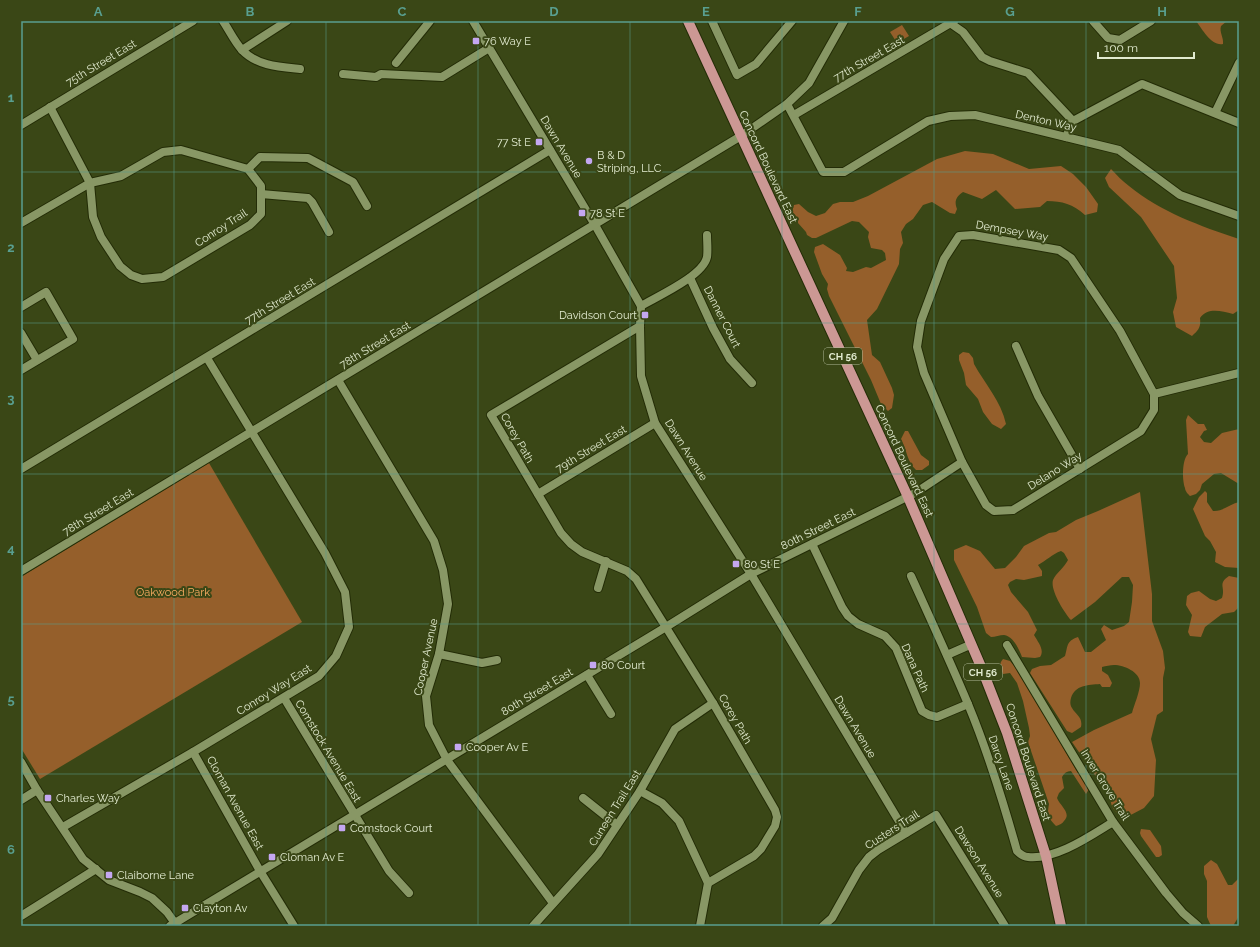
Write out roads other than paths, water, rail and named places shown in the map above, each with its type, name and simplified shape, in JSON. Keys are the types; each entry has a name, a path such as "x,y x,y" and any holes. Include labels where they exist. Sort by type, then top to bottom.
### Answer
{"main road":[{"name":"Concord Boulevard East","path":"688,21 908,497 972,644 1007,733 1046,856 1061,926"}],"street":[{"name":"75th Street East","path":"21,125 193,21"},
{"path":"223,21 242,50 252,58 266,65 300,69"},
{"path":"242,50 287,21"},
{"path":"396,63 430,21"},
{"name":"Dawn Avenue","path":"473,21 595,225 641,306 641,376 656,423 750,574 906,833"},
{"path":"712,21 737,75 756,64 792,21"},
{"name":"78th Street East","path":"21,571 741,136 787,104 809,83 844,21"},
{"path":"1093,21 1108,38 1120,40 1151,21"},
{"path":"952,22 963,32 982,57 1028,73 1073,121"},
{"name":"77th Street East","path":"794,115 952,22"},
{"path":"343,74 376,77 381,74 387,74 442,77 489,48"},
{"path":"1215,113 1239,63"},
{"path":"1066,137 1073,121 1142,84 1239,123"},
{"path":"787,104 794,115"},
{"name":"Conroy Trail","path":"50,107 90,183 93,216 101,237 120,266 131,275 142,279 163,277 250,225 261,214 261,186 248,169"},
{"name":"Denton Way","path":"794,115 824,172 844,172 928,121 950,116 975,115 1119,150 1180,195 1239,216"},
{"path":"21,224 90,183 121,176 163,152 182,150 248,169 260,157 308,158 353,182 367,206"},
{"name":"77th Street East","path":"21,469 550,150"},
{"path":"261,194 308,198 312,202 329,232"},
{"path":"641,306 690,278 701,268 707,258 707,235"},
{"name":"Dempsey Way","path":"962,462 924,373 917,347 921,321 944,259 959,236 973,235 1059,250 1071,258 1120,331 1154,394"},
{"name":"Danner Court","path":"690,278 713,328 730,359 752,383"},
{"path":"21,307 46,292 73,339 21,370"},
{"name":"Corey Path","path":"640,326 491,415 561,532 571,544 582,552 627,570 646,592 775,810 777,817 775,826 761,850 754,856 708,883"},
{"path":"21,333 38,360"},
{"path":"1016,346 1038,396 1080,469"},
{"name":"Conroy Way East","path":"63,827 193,752 319,676 336,656 349,627 345,592 325,554 207,358"},
{"path":"1154,394 1239,373"},
{"name":"Cooper Avenue","path":"338,380 434,541 442,570 448,604 439,654 426,696 429,725 446,760 553,903"},
{"name":"Delano Way","path":"962,462 986,504 994,511 1013,510 1141,431 1154,410 1154,394"},
{"name":"79th Street East","path":"538,494 656,423"},
{"name":"80th Street East","path":"174,925 260,871 588,675 750,574 908,497 962,462"},
{"name":"Dana Path","path":"812,544 842,607 848,616 858,624 885,636 896,648 922,711 937,717 968,704"},
{"path":"598,588 606,561"},
{"name":"Darcy Lane","path":"911,576 968,704 996,780 1017,851 1022,856 1027,857 1046,856 1072,847 1113,822"},
{"path":"947,655 972,644"},
{"name":"Inver Grove Trail","path":"1008,645 1113,822 1166,893 1183,913 1198,926"},
{"path":"439,654 482,664 497,660"},
{"path":"588,675 611,714"},
{"name":"Comstock Avenue East","path":"284,698 389,871 409,893"},
{"name":"Cuneen Trail East","path":"533,926 598,854 640,791 675,729 713,703"},
{"name":"Cloman Avenue East","path":"193,752 260,871 294,926"},
{"path":"21,762 37,790 83,859 109,880 152,898 167,912 174,925"},
{"path":"21,800 37,790"},
{"path":"640,791 662,803 679,821 708,883 700,926"},
{"path":"583,798 617,825"},
{"name":"Custers Trail","path":"823,926 832,918 859,870 869,857 936,815"},
{"name":"Dawson Avenue","path":"936,815 1004,924"},
{"path":"21,916 96,869"}],"place":[{"name":"76 Way E","path":"476,41"},
{"name":"77 St E","path":"539,142"},
{"name":"B & D Striping, LLC","path":"589,161"},
{"name":"78 St E","path":"582,213"},
{"name":"Davidson Court","path":"645,315"},
{"name":"80 St E","path":"736,564"},
{"name":"80 Court","path":"593,665"},
{"name":"Cooper Av E","path":"458,747"},
{"name":"Charles Way","path":"48,798"},
{"name":"Comstock Court","path":"342,828"},
{"name":"Cloman Av E","path":"272,857"},
{"name":"Claiborne Lane","path":"109,875"},
{"name":"Clayton Av","path":"185,908"}],"park label":[{"name":"Oakwood Park","path":"173,592"}]}
